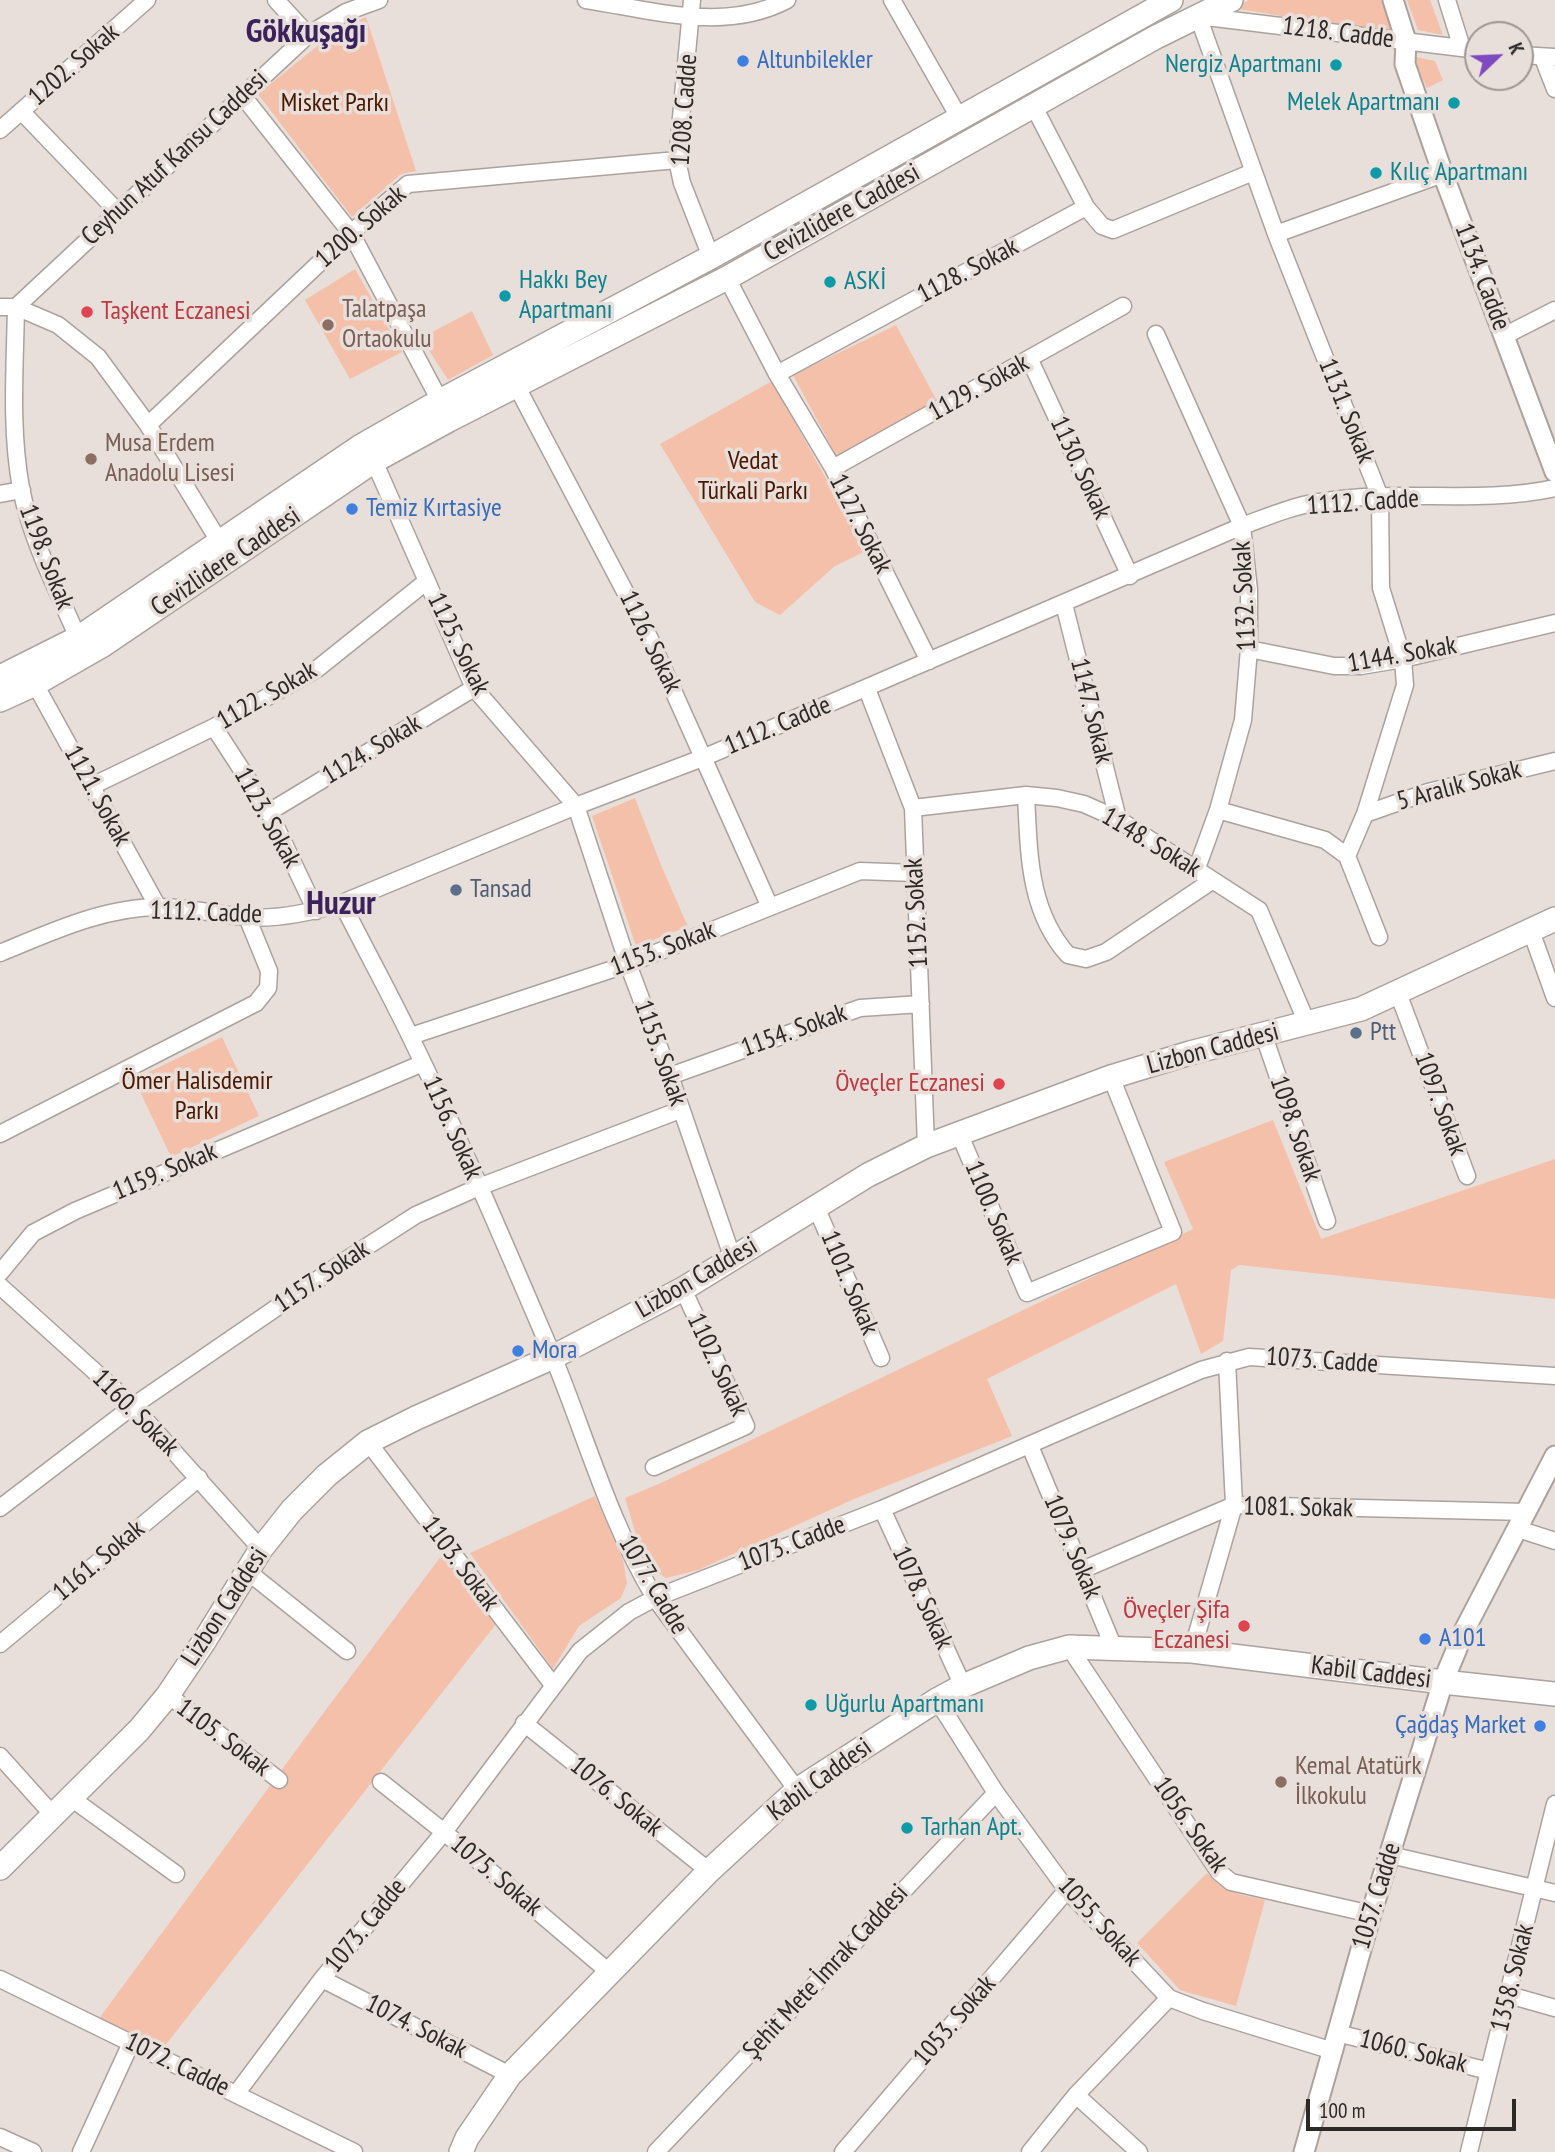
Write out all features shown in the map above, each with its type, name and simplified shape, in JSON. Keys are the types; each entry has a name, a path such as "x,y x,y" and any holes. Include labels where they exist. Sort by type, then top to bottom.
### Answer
{"main road":[{"name":"Cevizlidere Caddesi","path":"0,700 35,684 103,645 445,410 711,257 1171,0"},
{"name":"Cevizlidere Caddesi","path":"0,677 78,638 361,446 445,410 516,385 727,278 1034,105 1231,0"},
{"name":"Lizbon Caddesi","path":"0,1868 139,1730 168,1695 261,1549 300,1501 368,1442 553,1357 682,1289 868,1175 926,1146 1111,1077 1190,1053 1361,1009 1530,928 1555,919"},
{"name":"Kabil Caddesi","path":"461,2152 467,2138 510,2075 709,1871 797,1790 937,1700 1029,1657 1069,1647 1192,1651 1555,1694"}],"street":[{"name":"1202. Sokak","path":"0,130 148,0"},
{"path":"276,0 308,35"},
{"name":"Ceyhun Atuf Kansu Caddesi","path":"8,307 308,35 346,12 379,0"},
{"path":"586,0 692,8 729,18 768,10 787,0"},
{"path":"892,0 960,119"},
{"name":"1134. Cadde","path":"1393,0 1406,41 1405,64 1443,174 1555,472"},
{"path":"1447,0 1464,36"},
{"name":"1208. Cadde","path":"692,8 677,160 682,183 711,257"},
{"name":"1218. Cadde","path":"1198,16 1464,48"},
{"name":"1131. Sokak","path":"1198,16 1276,234 1380,497 1381,588 1403,659 1405,685 1365,814 1347,856"},
{"path":"1549,57 1555,89"},
{"path":"242,94 351,233 445,410"},
{"path":"1034,105 1086,207 1102,226 1113,230 1254,172"},
{"path":"21,111 117,211"},
{"name":"1200. Sokak","path":"148,425 351,233 408,184 677,160"},
{"path":"1276,234 1443,174"},
{"name":"1128. Sokak","path":"777,374 1086,207"},
{"name":"1127. Sokak","path":"727,278 777,374 833,468 929,661"},
{"name":"1129. Sokak","path":"833,468 1123,306"},
{"path":"8,307 58,325 98,357 148,425 219,541"},
{"name":"1198. Sokak","path":"8,307 14,431 22,490 44,560 78,638"},
{"path":"1504,336 1555,310"},
{"name":"1132. Sokak","path":"1156,334 1241,526 1250,590 1249,649 1243,720 1218,810 1197,868"},
{"name":"1130. Sokak","path":"1030,360 1130,576"},
{"name":"1126. Sokak","path":"516,385 650,639 770,907"},
{"name":"1125. Sokak","path":"374,461 474,688 576,806"},
{"name":"1112. Cadde","path":"0,953 67,925 113,913 158,907 196,909 247,918 316,911 342,903 576,806 705,757 1278,512 1319,502 1380,497 1496,496 1555,488"},
{"path":"0,494 22,490"},
{"name":"1122. Sokak","path":"92,786 214,727 317,669 427,582"},
{"name":"1147. Sokak","path":"1064,604 1118,819"},
{"name":"1144. Sokak","path":"1249,649 1334,666 1361,666 1403,659 1555,623"},
{"name":"1121. Sokak","path":"35,684 158,907"},
{"name":"1124. Sokak","path":"269,813 474,688"},
{"name":"1152. Sokak","path":"867,688 913,808 926,1146"},
{"name":"1123. Sokak","path":"214,727 269,813 316,911"},
{"name":"5 Aralık Sokak","path":"1365,814 1436,790 1555,761"},
{"path":"1026,795 1030,868 1035,892 1045,922 1068,955 1086,958 1107,952 1213,880"},
{"name":"1148. Sokak","path":"913,808 1026,795 1084,804 1118,819 1259,910 1307,1023"},
{"name":"1155. Sokak","path":"576,806 628,964 733,1259"},
{"path":"1218,810 1325,839 1347,856 1379,937"},
{"name":"1153. Sokak","path":"411,1036 628,964 860,871 915,873"},
{"name":"1156. Sokak","path":"342,903 411,1036 553,1357"},
{"path":"0,1133 256,1003 268,988 270,971 247,918"},
{"path":"1530,928 1555,998"},
{"name":"1097. Sokak","path":"1398,993 1467,1176"},
{"name":"1154. Sokak","path":"670,1076 860,1007 921,1004"},
{"name":"1098. Sokak","path":"1264,1036 1327,1222"},
{"name":"1159. Sokak","path":"0,1273 33,1233 75,1211 423,1063"},
{"name":"1100. Sokak","path":"959,1133 1027,1293 1173,1232 1111,1077"},
{"name":"1157. Sokak","path":"0,1508 133,1406 416,1215 479,1187 680,1110"},
{"name":"1101. Sokak","path":"816,1207 881,1358"},
{"name":"1160. Sokak","path":"0,1286 133,1406 261,1549"},
{"name":"1102. Sokak","path":"654,1467 747,1426 682,1289"},
{"name":"1077. Cadde","path":"553,1357 621,1536 638,1570 655,1598 797,1790"},
{"name":"1073. Cadde","path":"236,2094 322,1979 444,1832 580,1651 629,1612 655,1598 882,1509 1227,1361 1249,1357 1555,1376"},
{"path":"1192,1651 1234,1506 1227,1361"},
{"name":"1103. Sokak","path":"368,1442 553,1685"},
{"name":"1079. Sokak","path":"1030,1446 1114,1648"},
{"name":"1057. Cadde","path":"1304,2152 1371,1914 1443,1682 1465,1629 1555,1456"},
{"name":"1161. Sokak","path":"0,1644 199,1478"},
{"name":"1081. Sokak","path":"1082,1570 1234,1506 1522,1520 1555,1541"},
{"name":"1078. Sokak","path":"882,1509 963,1686"},
{"path":"247,1571 346,1651"},
{"name":"1056. Sokak","path":"1069,1647 1219,1872 1231,1882 1371,1914"},
{"name":"1105. Sokak","path":"168,1695 279,1780"},
{"name":"1055. Sokak","path":"937,1700 996,1793 1068,1890 1169,1998 1203,2011 1335,2042"},
{"name":"1076. Sokak","path":"524,1723 709,1871"},
{"path":"0,1756 53,1815"},
{"name":"1075. Sokak","path":"381,1782 608,1972"},
{"name":"Şehit Mete İmrak Caddesi","path":"656,2152 996,1793"},
{"path":"71,1798 176,1874"},
{"name":"1358. Sokak","path":"1469,2152 1555,1804"},
{"path":"1390,1855 1555,1894"},
{"name":"1053. Sokak","path":"843,2152 1068,1890"},
{"name":"1072. Cadde","path":"0,1979 354,2152"},
{"name":"1074. Sokak","path":"322,1979 510,2075"},
{"path":"1509,1994 1555,2008"},
{"path":"1030,2152 1076,2095 1169,1998"},
{"name":"1060. Sokak","path":"1335,2042 1489,2071"},
{"path":"81,2152 131,2043"},
{"path":"1076,2095 1139,2152"},
{"path":"0,2137 33,2152"}],"green space":[{"path":"1249,0 1383,0 1393,30 1386,33 1233,8"},
{"path":"1407,0 1430,0 1443,35 1418,30"},
{"name":"Misket Parkı","path":"366,17 416,171 401,174 352,217 258,94 336,31"},
{"path":"1413,58 1435,61 1443,80 1427,88"},
{"path":"355,269 402,352 350,379 305,300"},
{"path":"472,311 493,355 448,380 421,338"},
{"path":"896,325 937,401 837,457 793,375"},
{"name":"Vedat Türkali Parkı","path":"772,381 866,551 835,566 780,615 755,602 660,444"},
{"path":"635,798 688,927 636,946 592,816"},
{"name":"Ömer Halisdemir Parkı","path":"222,1037 259,1116 171,1157 134,1079"},
{"path":"1273,1120 1321,1239 1555,1159 1555,1299 1239,1265 1231,1270 1223,1341 1201,1354 1176,1284 987,1379 1012,1436 854,1499 698,1570 666,1578 650,1568 640,1548 625,1498 1193,1229 1164,1162"},
{"path":"595,1496 623,1560 627,1583 621,1598 579,1626 553,1669 470,1553"},
{"path":"442,1555 496,1624 160,2052 98,2020 319,1719"},
{"path":"1207,1873 1227,1889 1265,1900 1236,2006 1180,1990 1137,1943"}],"place":[{"name":"Altunbilekler","path":"743,61"},
{"name":"Nergiz Apartmanı","path":"1336,65"},
{"name":"Melek Apartmanı","path":"1454,103"},
{"name":"Kılıç Apartmanı","path":"1376,173"},
{"name":"ASKİ","path":"830,282"},
{"name":"Hakkı Bey Apartmanı","path":"505,296"},
{"name":"Taşkent Eczanesi","path":"87,312"},
{"name":"Talatpaşa Ortaokulu","path":"328,325"},
{"name":"Musa Erdem Anadolu Lisesi","path":"91,459"},
{"name":"Temiz Kırtasiye","path":"352,509"},
{"name":"Tansad","path":"456,890"},
{"name":"Ptt","path":"1356,1033"},
{"name":"Öveçler Eczanesi","path":"999,1084"},
{"name":"Mora","path":"518,1351"},
{"name":"Öveçler Şifa Eczanesi","path":"1244,1626"},
{"name":"A101","path":"1425,1639"},
{"name":"Uğurlu Apartmanı","path":"811,1705"},
{"name":"Çağdaş Market","path":"1540,1726"},
{"name":"Kemal Atatürk İlkokulu","path":"1281,1782"},
{"name":"Tarhan Apt.","path":"907,1828"}],"district":[{"name":"Gökkuşağı","path":"306,33"},
{"name":"Huzur","path":"341,905"}]}
